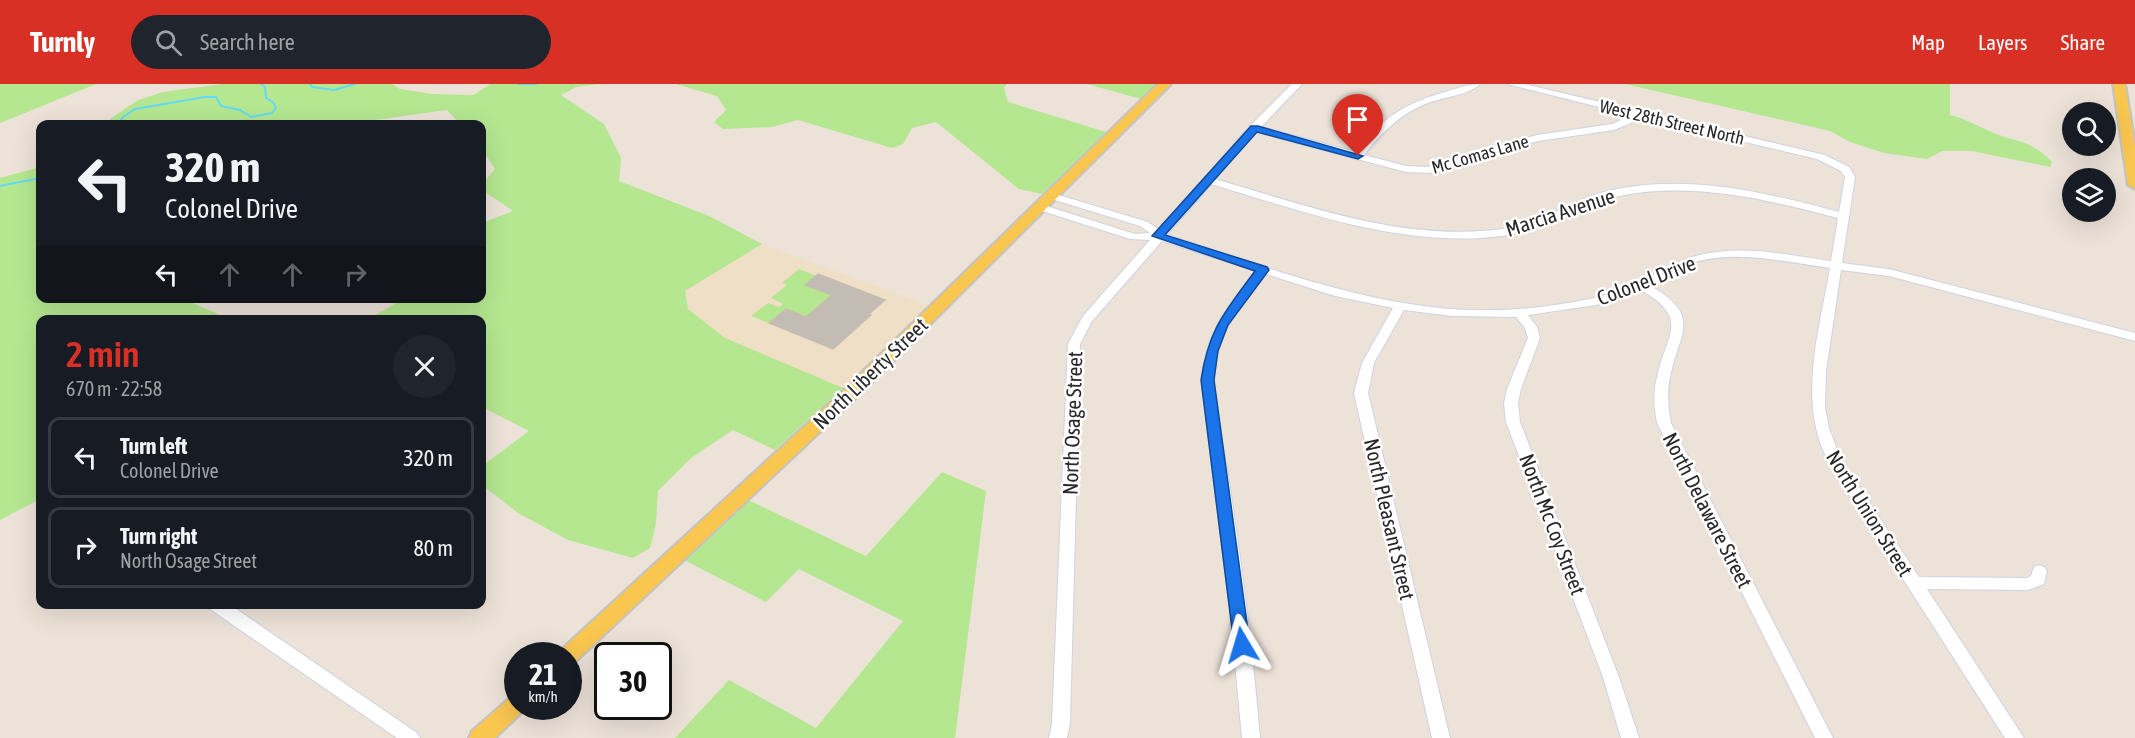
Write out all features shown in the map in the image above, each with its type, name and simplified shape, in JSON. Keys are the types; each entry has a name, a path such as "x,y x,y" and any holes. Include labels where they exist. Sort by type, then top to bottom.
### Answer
{"main road":[{"name":"North Liberty Street","path":"582,643 851,393 1165,84"},
{"path":"2119,84 2133,158 2135,185"},
{"path":"480,738 504,716"}],"street":[{"name":"North Osage Street","path":"1058,738 1061,723 1066,624 1074,344 1087,319 1158,236 1254,128 1297,84"},
{"path":"1358,156 1377,131 1402,111 1426,100 1466,89 1475,84"},
{"name":"West 28th Street North","path":"1512,84 1833,162"},
{"name":"Mc Comas Lane","path":"1254,128 1406,169 1429,170 1537,138 1614,127 1627,122 1633,113"},
{"name":"North Union Street","path":"1833,162 1845,169 1850,177 1816,401 1825,440 1835,461 2015,738"},
{"name":"Marcia Avenue","path":"1208,180 1372,226 1436,236 1480,235 1514,230 1544,221 1601,196 1667,186 1707,186 1741,191 1843,216"},
{"name":"Colonel Drive","path":"1046,201 1134,237 1158,236 1339,293 1400,306 1452,312 1519,313 1596,301 1642,286 1683,263 1718,255 1756,254 1888,273 2135,337"},
{"path":"1251,738 1225,502 1207,380 1212,351 1222,324 1263,270"},
{"name":"North Delaware Street","path":"1642,286 1663,299 1679,321 1679,329 1659,388 1659,403 1664,423 1824,738"},
{"name":"North Pleasant Street","path":"1400,306 1368,363 1361,393 1441,738"},
{"name":"North Mc Coy Street","path":"1519,313 1531,327 1534,339 1514,389 1511,403 1513,422 1611,678 1630,738"},
{"path":"1914,583 2028,584 2038,580 2039,571"},
{"path":"223,609 411,738"}],"shaded area":[{"path":"586,180 928,305 843,388 716,335 486,320 486,315 372,315 392,303 486,303 486,293"}],"green space":[{"path":"0,84 96,84 0,123"},
{"path":"222,84 392,84 400,89 432,94 474,95 490,84 599,84 576,87 561,95 604,124 621,158 619,181 709,216 762,244 685,291 688,309 725,338 843,388 775,450 733,430 691,458 658,491 656,523 650,548 633,558 568,540 518,513 486,488 486,463 529,431 486,409 486,315 376,315 396,303 486,303 486,221 513,211 486,193 486,179 495,169 486,155 486,120 456,120 447,110 375,120 110,120 138,100 163,92"},
{"path":"676,84 1007,84 1004,88 1008,102 1106,132 1042,194 1019,189 936,122 912,128 903,144 892,148 798,120 772,127 723,129 714,122 726,110 717,96"},
{"path":"1087,84 1157,84 1141,99"},
{"path":"1625,84 1950,84 1950,115 2028,144 2052,162 2050,167 1972,151 1942,151 1927,159 1884,153 1850,142 1830,131"},
{"path":"36,168 36,303 192,303 221,315 36,315 36,501 0,520 0,178"},
{"path":"799,269 816,276 806,285 832,295 806,317 786,309 769,323 751,316 768,303 779,307 783,304 771,298 787,285 782,283"},
{"path":"942,472 986,491 955,738 675,738 729,680 816,728 903,621 799,569 766,602 682,559 746,499 866,556"}],"building":[{"path":"818,274 885,300 833,349 769,323 786,309 806,317 832,295 805,285"}],"waterway":[{"path":"121,120 135,109 205,97 216,97 221,106 240,110 251,117 272,113 276,108 273,102 266,98 265,87 261,84"},
{"path":"310,84 312,87 334,90 355,84"},
{"path":"519,84 536,84"},
{"path":"0,186 36,179"}],"route":[{"path":"1242,645 1222,478 1207,380 1212,351 1222,324 1263,270 1158,236 1254,128 1358,156"}]}
